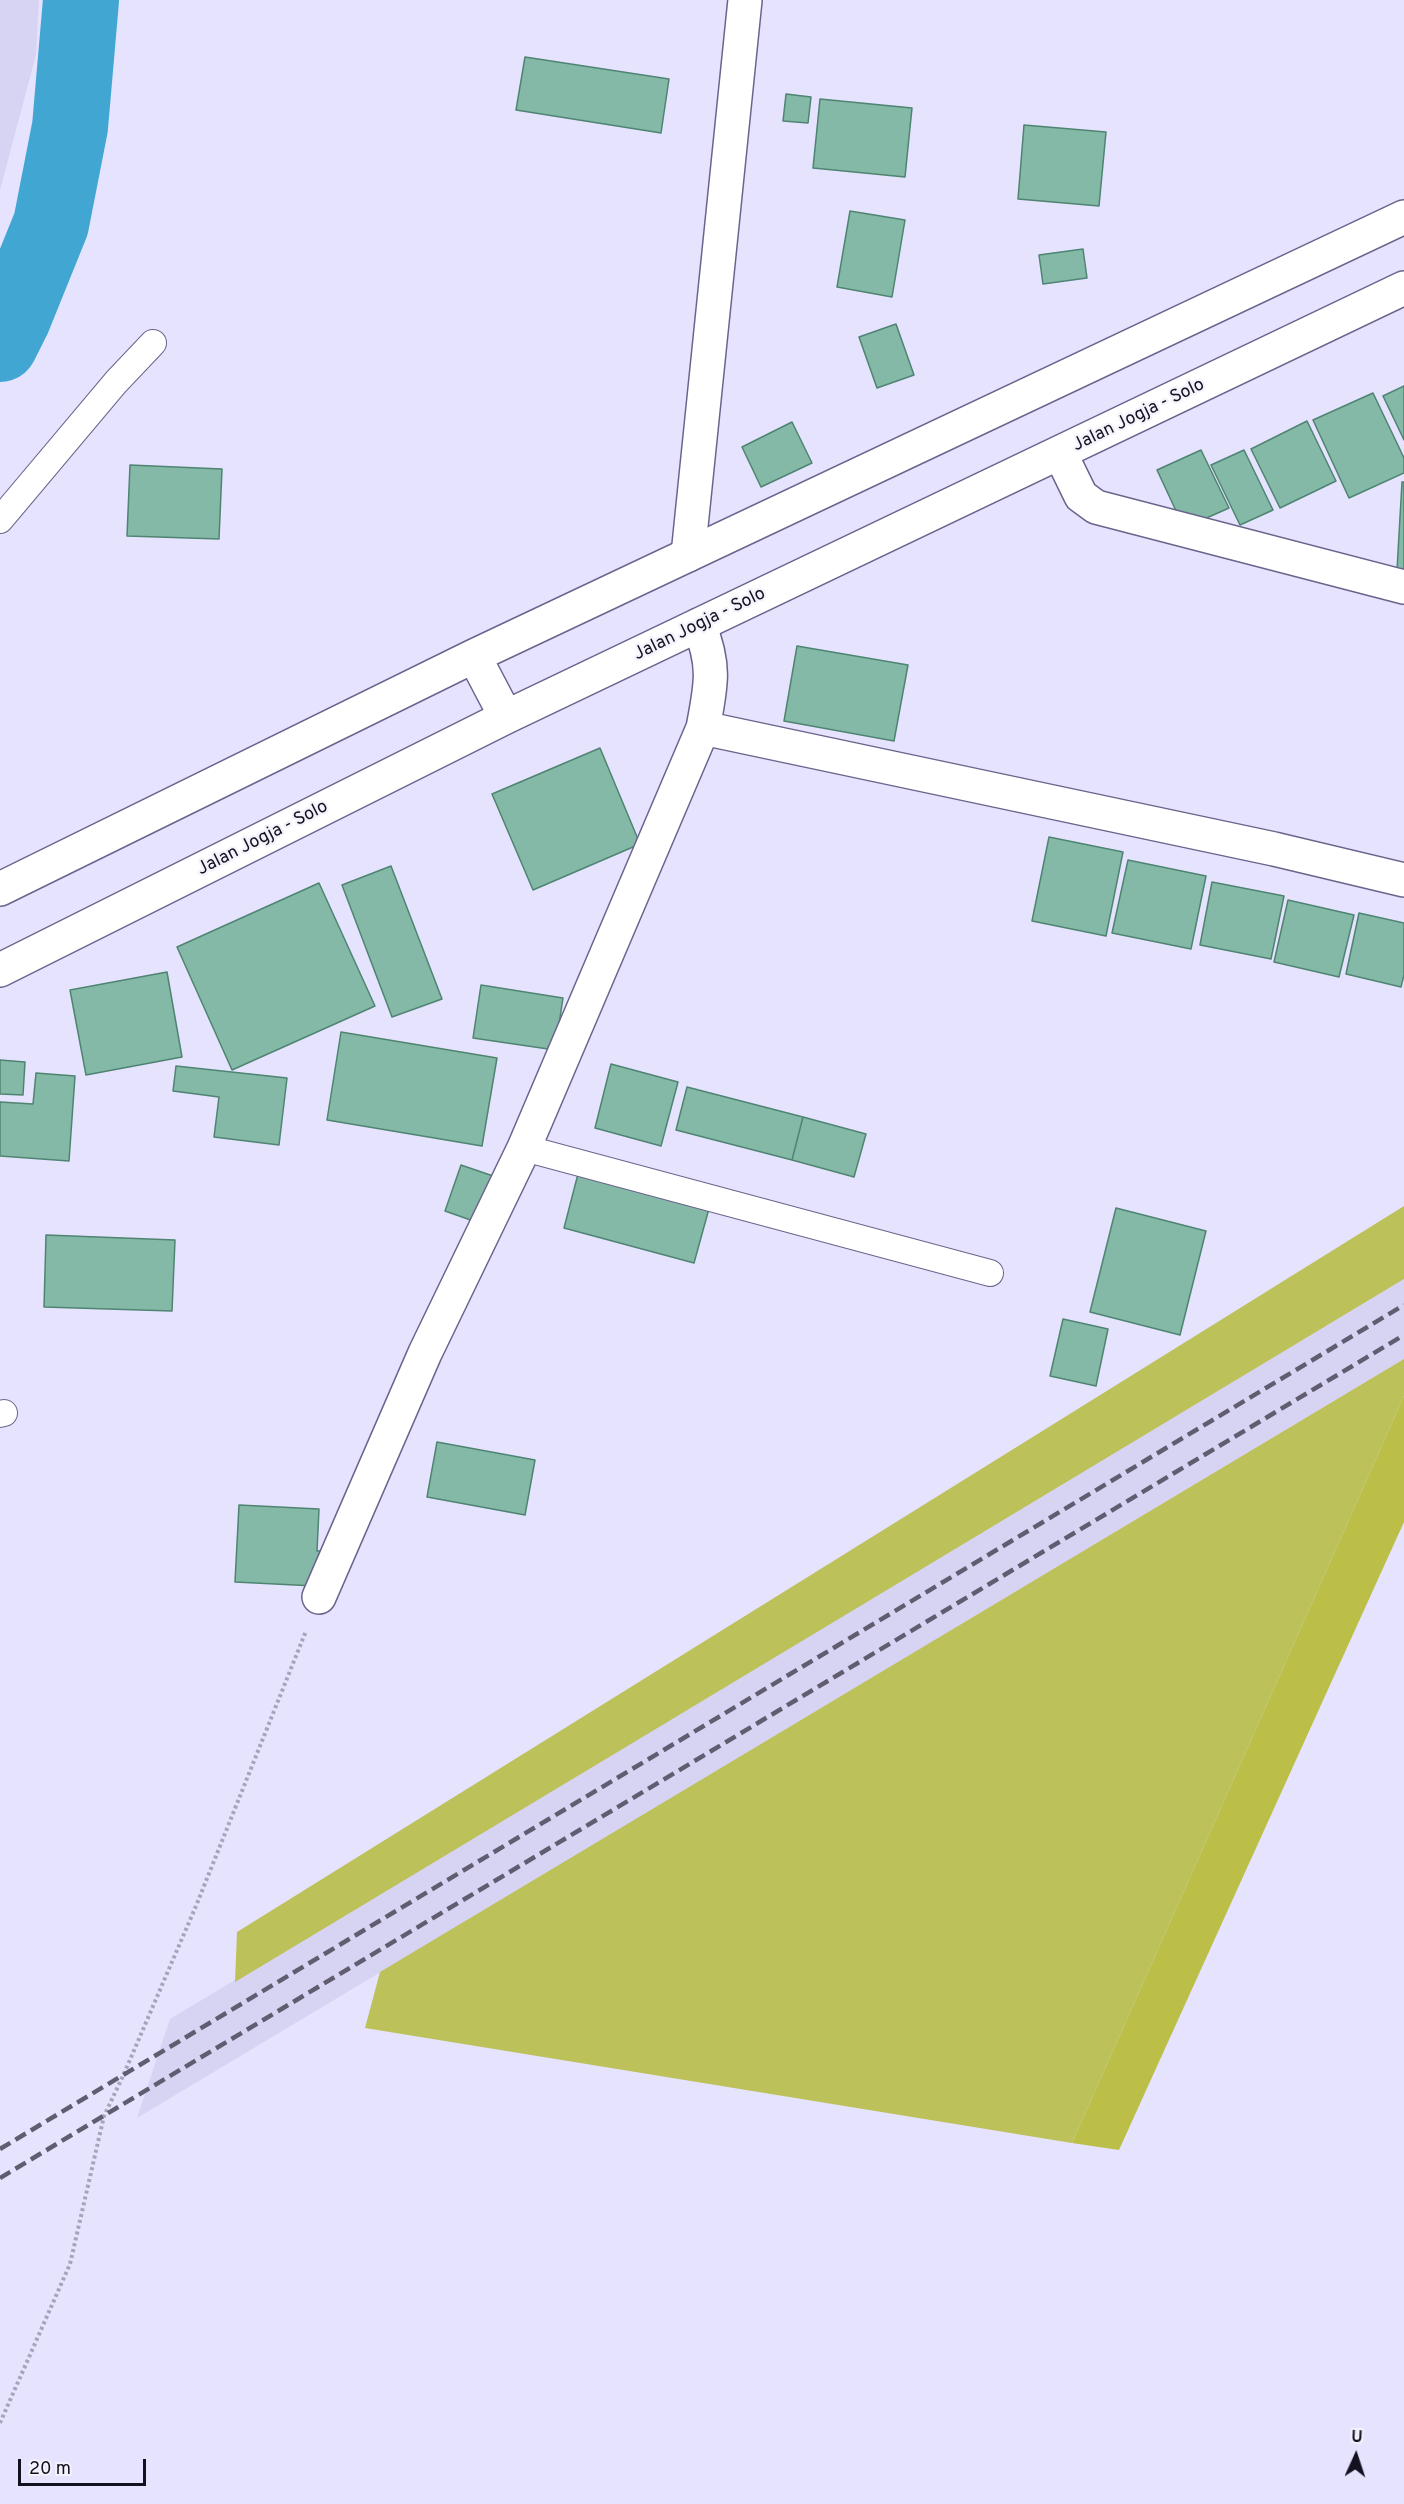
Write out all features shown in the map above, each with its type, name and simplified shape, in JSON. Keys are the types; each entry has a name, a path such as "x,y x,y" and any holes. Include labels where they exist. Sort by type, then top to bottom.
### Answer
{"main road":[{"path":"688,555 745,0"},
{"path":"0,889 474,656 1404,217"},
{"name":"Jalan Jogja - Solo","path":"0,970 506,717 1404,288"},
{"path":"1060,453 1081,496 1096,507 1404,587"},
{"path":"319,1597 425,1353 524,1148 703,728 712,681 708,647 699,625"},
{"path":"474,656 506,717"},
{"path":"703,728 1274,849 1404,880"}],"lane":[{"path":"0,520 116,382 153,343"},
{"path":"524,1148 990,1273"}],"path":[{"path":"0,2423 70,2264 104,2116 196,1906 319,1597"}],"shaded area":[{"path":"0,0 39,0 36,55 0,190"},
{"path":"1404,1206 1404,1279 235,1982 237,1932"},
{"path":"1404,1279 1404,1359 137,2118 170,2019"},
{"path":"1404,1359 1404,1396 1072,2143 365,2028 380,1972"},
{"path":"1404,1396 1404,1522 1119,2150 1072,2143"}],"building":[{"path":"525,57 669,79 661,133 516,110"},
{"path":"786,94 811,97 808,123 783,121"},
{"path":"820,99 912,108 905,177 813,168"},
{"path":"1024,125 1106,132 1099,206 1018,199"},
{"path":"850,211 905,220 892,297 837,287"},
{"path":"1083,249 1087,278 1043,284 1039,255"},
{"path":"896,324 914,375 877,388 859,337"},
{"path":"1404,386 1404,440 1383,396"},
{"path":"1373,393 1404,458 1404,473 1349,498 1313,420"},
{"path":"1307,421 1336,481 1280,508 1251,449"},
{"path":"792,422 812,463 761,487 742,447"},
{"path":"1201,450 1229,508 1184,528 1157,470"},
{"path":"1244,450 1273,510 1240,525 1211,465"},
{"path":"130,465 222,469 219,539 127,536"},
{"path":"1402,482 1404,482 1404,571 1397,570"},
{"path":"797,646 908,665 894,741 784,721"},
{"path":"600,748 640,844 533,890 492,794"},
{"path":"1049,837 1123,852 1106,936 1032,921"},
{"path":"1128,860 1206,876 1191,949 1112,933"},
{"path":"391,866 442,999 392,1017 342,885"},
{"path":"1212,882 1284,896 1271,959 1200,945"},
{"path":"319,883 375,1006 232,1070 177,947"},
{"path":"1288,900 1354,915 1339,977 1274,962"},
{"path":"1359,913 1404,923 1404,975 1401,987 1346,974"},
{"path":"167,972 182,1057 86,1075 70,990"},
{"path":"481,985 563,998 555,1050 473,1038"},
{"path":"341,1032 497,1058 482,1146 327,1120"},
{"path":"0,1060 25,1062 23,1095 0,1094"},
{"path":"611,1064 678,1082 661,1146 595,1128"},
{"path":"176,1066 287,1078 279,1145 214,1137 219,1097 173,1091"},
{"path":"36,1073 75,1076 69,1161 0,1156 0,1102 33,1104"},
{"path":"687,1087 803,1117 792,1160 676,1130"},
{"path":"803,1117 866,1134 854,1177 792,1160"},
{"path":"461,1165 496,1177 479,1223 445,1211"},
{"path":"579,1170 710,1205 694,1263 564,1228"},
{"path":"1116,1208 1206,1231 1180,1335 1090,1312"},
{"path":"46,1235 175,1240 172,1311 44,1307"},
{"path":"1063,1319 1108,1329 1096,1386 1050,1376"},
{"path":"437,1442 535,1460 525,1515 427,1497"},
{"path":"239,1505 319,1509 317,1551 324,1551 315,1586 235,1582"}],"waterway":[{"path":"0,344 51,224 70,127 81,0"}],"railway":[{"path":"0,2149 1404,1305"},
{"path":"0,2178 1404,1335"}]}
